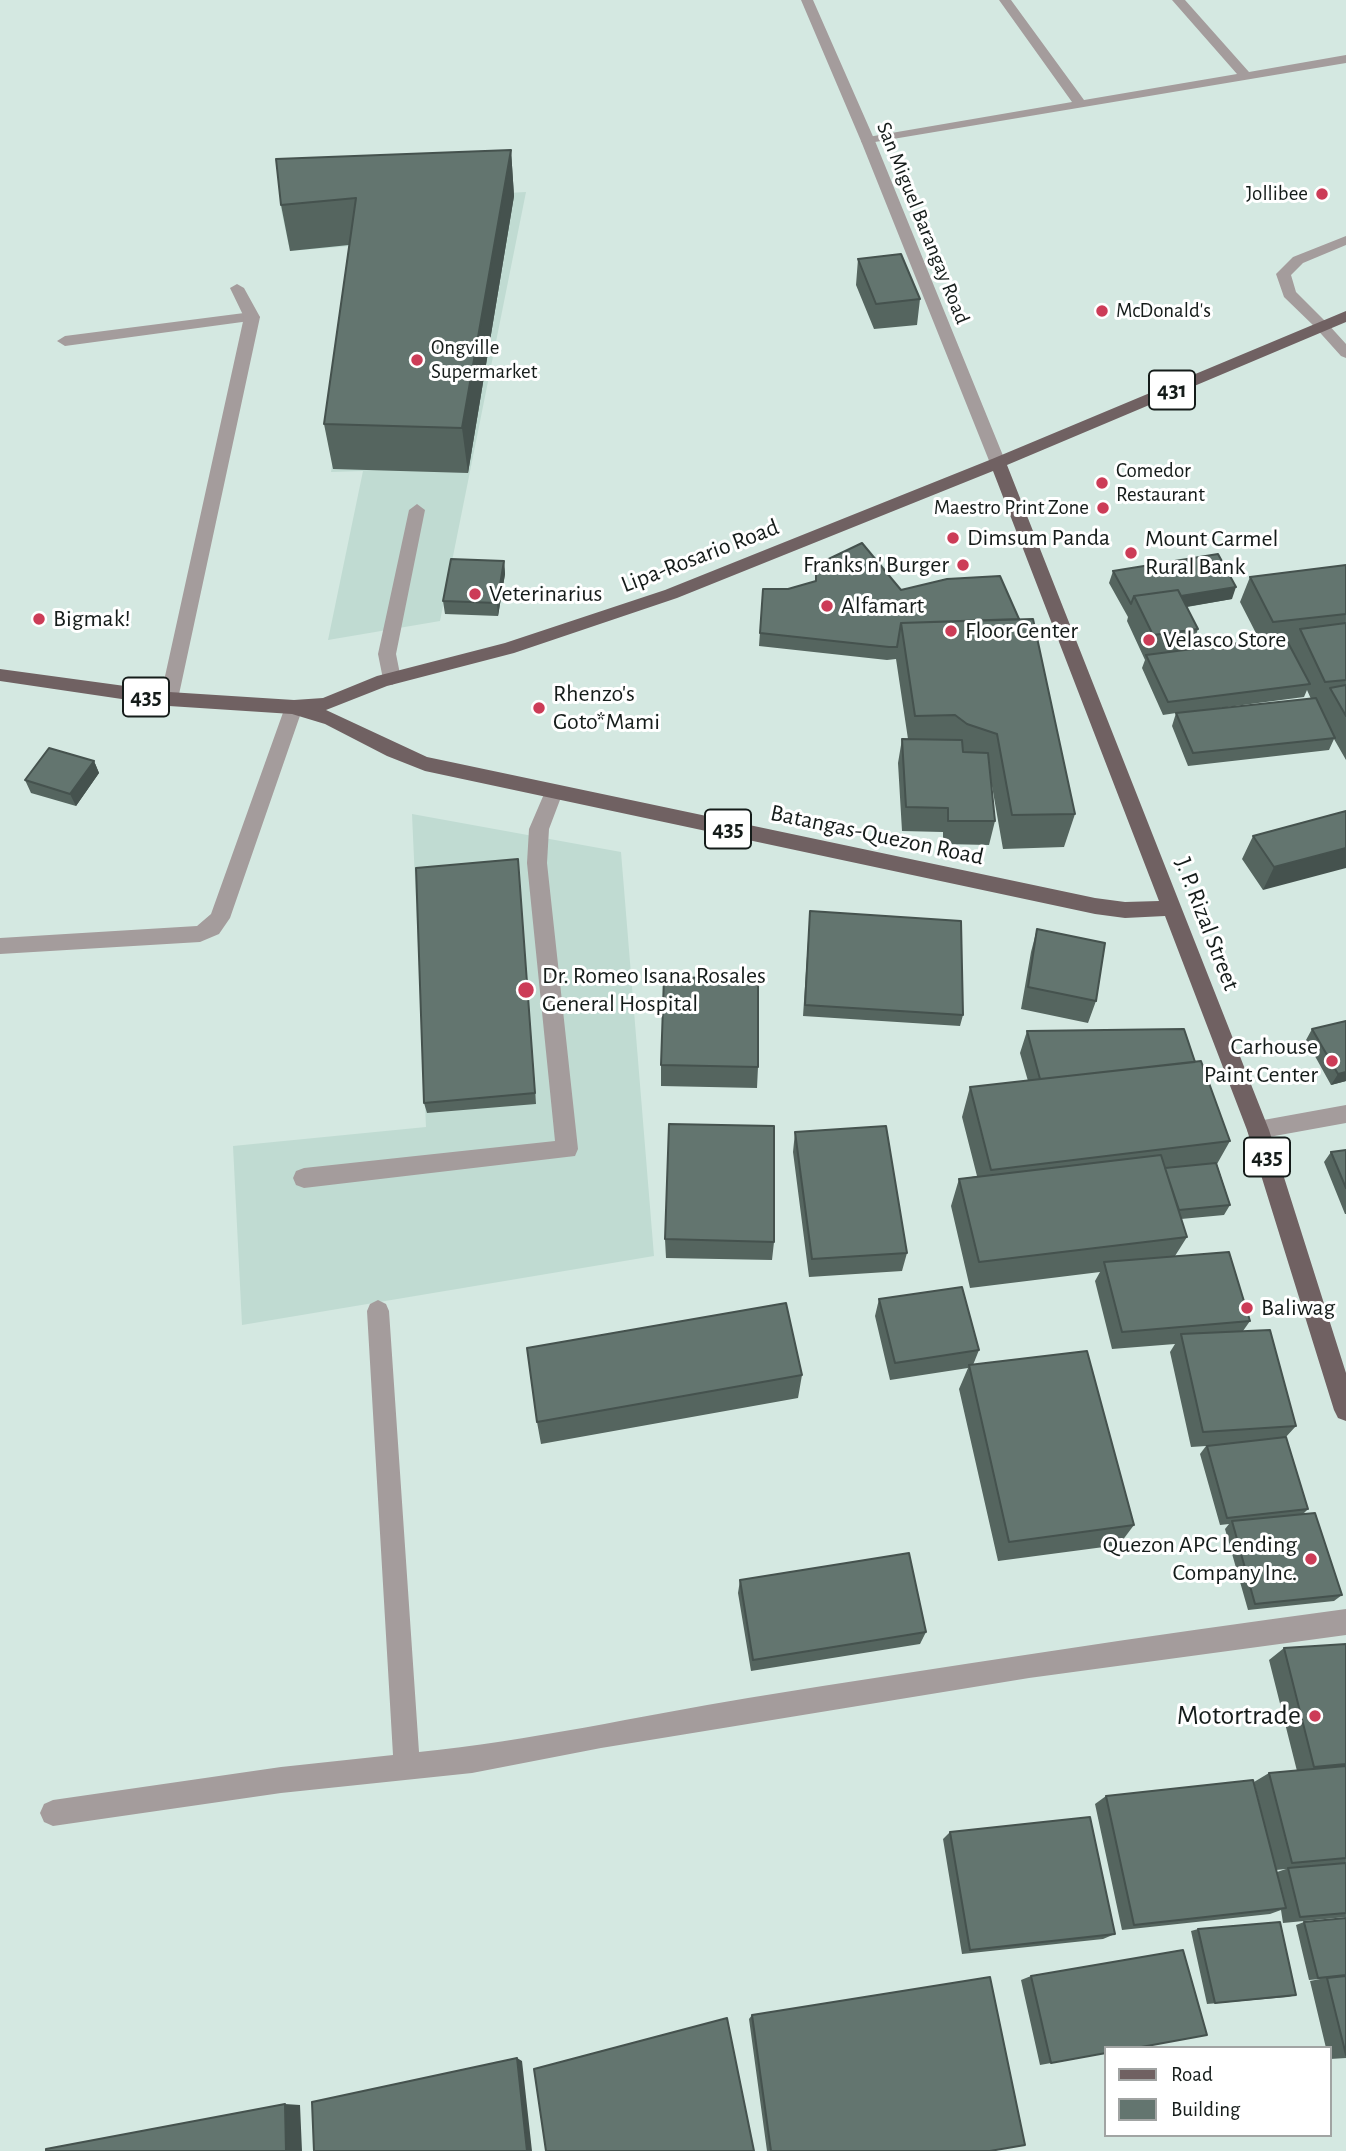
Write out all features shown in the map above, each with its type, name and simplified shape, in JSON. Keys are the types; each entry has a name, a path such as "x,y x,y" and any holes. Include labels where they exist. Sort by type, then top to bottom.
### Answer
{"main road":[{"name":"Lipa-Rosario Road","path":"0,675 169,699 294,707 326,704 392,679 508,649 608,617 998,463 1346,316"},
{"name":"J. P. Rizal Street","path":"998,463 1258,1130 1346,1410"},
{"name":"Batangas-Quezon Road","path":"294,707 315,713 412,760 1095,906 1125,910 1173,908"}],"street":[{"name":"San Miguel Barangay Road","path":"807,0 868,141 998,463"},
{"path":"1005,0 1081,104"},
{"path":"1178,0 1247,76"},
{"path":"868,141 1346,60"},
{"path":"1346,240 1298,260 1283,274 1289,294 1346,353"},
{"path":"169,699 252,317 237,288"},
{"path":"65,341 252,317"},
{"path":"392,679 387,654 417,510"},
{"path":"0,946 200,934 212,928 220,918 294,707"},
{"path":"304,1178 567,1149 536,853 539,829 554,792"},
{"path":"1258,1130 1346,1114"},
{"path":"378,1311 407,1768"},
{"path":"53,1813 281,1780 472,1760 601,1735 1029,1665 1346,1622"}],"shaded area":[{"name":"Ongville Supermarket","path":"526,192 440,621 328,640 363,471 331,472 364,245 290,251 280,205"},
{"name":"Dr. Romeo Isana Rosales General Hospital","path":"412,814 621,852 654,1256 242,1325 233,1146 426,1127"}],"building":[{"name":"Ongville Supermarket","path":"511,150 462,428 324,424 356,198 281,205 276,159"},
{"path":"901,254 920,299 876,304 858,259"},
{"path":"862,543 901,590 947,579 1000,576 1019,619 901,623 897,647 760,633 763,589 788,589 816,581 816,565"},
{"path":"1218,554 1236,587 1181,596 1178,590 1134,596 1131,604 1113,571"},
{"name":"Veterinarius","path":"451,559 504,561 497,603 443,601"},
{"path":"1346,565 1346,614 1273,622 1250,577"},
{"path":"1178,590 1198,629 1153,635 1134,596"},
{"path":"1033,619 1075,814 1012,815 997,734 967,724 955,715 915,716 901,623"},
{"path":"1346,623 1346,680 1325,682 1300,629"},
{"path":"1285,637 1310,684 1168,702 1146,655"},
{"path":"1346,685 1346,716 1330,688"},
{"path":"1316,698 1335,738 1193,753 1176,713"},
{"path":"902,739 962,740 963,752 988,753 995,821 948,821 948,808 906,807"},
{"path":"49,748 94,761 70,794 25,780"},
{"path":"1346,811 1346,848 1274,867 1253,836"},
{"path":"518,859 535,1093 424,1103 416,868"},
{"path":"810,911 961,921 963,1015 805,1005"},
{"path":"1037,929 1105,943 1096,1001 1028,987"},
{"path":"664,977 758,979 758,1067 661,1065"},
{"path":"1346,1021 1346,1072 1338,1074 1312,1029"},
{"path":"1184,1029 1195,1062 1040,1079 1027,1031"},
{"path":"1201,1061 1230,1141 991,1170 970,1087"},
{"path":"669,1124 774,1126 774,1242 665,1239"},
{"path":"886,1126 907,1253 812,1259 795,1132"},
{"path":"1346,1150 1346,1188 1331,1152"},
{"path":"1161,1155 1187,1237 979,1262 959,1179"},
{"path":"1216,1163 1230,1205 1179,1210 1165,1168"},
{"path":"1229,1252 1250,1321 1122,1332 1104,1262"},
{"path":"962,1287 979,1350 895,1363 879,1299"},
{"path":"786,1303 802,1375 537,1422 527,1348"},
{"path":"1270,1330 1296,1426 1203,1432 1181,1334"},
{"path":"1087,1351 1134,1525 1009,1542 969,1365"},
{"path":"1286,1437 1308,1509 1227,1518 1207,1446"},
{"path":"1315,1513 1342,1595 1255,1604 1232,1521"},
{"path":"909,1553 926,1632 753,1660 740,1580"},
{"name":"Motortrade","path":"1346,1644 1346,1764 1314,1767 1284,1648"},
{"path":"1346,1766 1346,1858 1292,1863 1269,1773"},
{"path":"1253,1780 1286,1908 1134,1925 1106,1796"},
{"path":"1090,1817 1115,1934 970,1950 950,1832"},
{"path":"1346,1863 1346,1913 1300,1917 1288,1868"},
{"path":"1346,1918 1346,1975 1318,1978 1304,1922"},
{"path":"1280,1922 1296,1995 1215,2003 1198,1929"},
{"path":"1183,1950 1207,2035 1147,2046 1104,2046 1104,2053 1051,2063 1031,1976"},
{"path":"1346,1976 1346,2055 1327,1978"},
{"path":"990,1977 1025,2145 990,2151 771,2151 752,2015"},
{"path":"727,2018 754,2151 546,2151 534,2069"},
{"path":"517,2058 527,2151 314,2151 312,2102"},
{"path":"285,2104 286,2151 46,2151 46,2149"}],"place":[{"name":"Jollibee","path":"1322,194"},
{"name":"McDonald's","path":"1102,311"},
{"name":"Ongville Supermarket","path":"417,360"},
{"name":"Comedor Restaurant","path":"1102,483"},
{"name":"Maestro Print Zone","path":"1103,508"},
{"name":"Dimsum Panda","path":"953,538"},
{"name":"Mount Carmel Rural Bank","path":"1131,553"},
{"name":"Franks n' Burger","path":"963,565"},
{"name":"Veterinarius","path":"475,594"},
{"name":"Alfamart","path":"827,606"},
{"name":"Bigmak!","path":"39,619"},
{"name":"Floor Center","path":"951,631"},
{"name":"Velasco Store","path":"1149,640"},
{"name":"Rhenzo's Goto*Mami","path":"539,708"},
{"name":"Dr. Romeo Isana Rosales General Hospital","path":"526,990"},
{"name":"Carhouse Paint Center","path":"1332,1061"},
{"name":"Baliwag","path":"1247,1308"},
{"name":"Quezon APC Lending Company Inc.","path":"1311,1559"},
{"name":"Motortrade","path":"1315,1716"}]}
